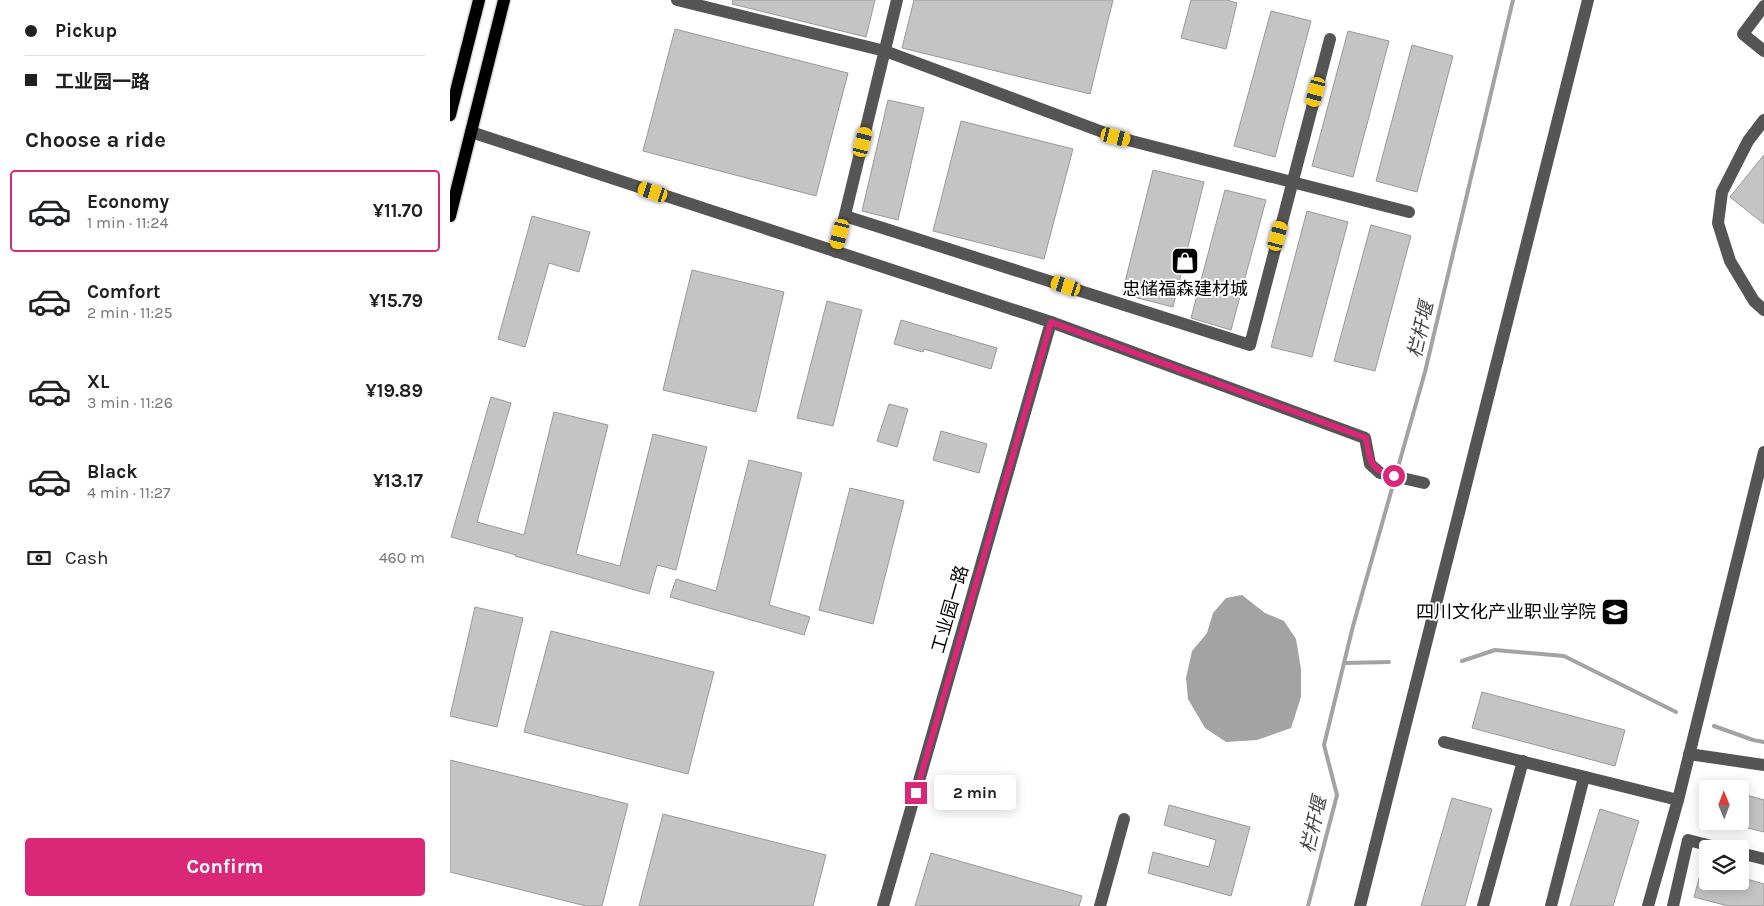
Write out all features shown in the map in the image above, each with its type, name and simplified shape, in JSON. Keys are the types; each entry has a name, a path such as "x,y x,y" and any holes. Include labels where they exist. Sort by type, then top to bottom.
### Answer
{"main road":[{"path":"450,115 479,0"},
{"path":"450,216 504,0"}],"street":[{"path":"677,0 885,51 1116,137 1409,212"},
{"path":"836,252 897,0"},
{"path":"1360,906 1588,0"},
{"path":"1764,6 1742,34 1764,51"},
{"path":"845,216 1250,345 1330,39"},
{"path":"1764,120 1748,141 1722,192 1718,223 1730,261 1754,301 1764,310"},
{"path":"471,132 1051,322 1366,438 1370,464 1380,473 1424,484"},
{"name":"工业园一路","path":"883,906 1051,322"},
{"path":"1648,906 1678,800 1764,452"},
{"path":"1444,742 1678,800"},
{"path":"1689,754 1764,766"},
{"path":"1483,906 1523,761"},
{"path":"1551,906 1584,777"},
{"path":"1100,906 1124,819"},
{"path":"1673,906 1688,840 1699,843"},
{"path":"1749,855 1764,859"}],"shaded area":[{"path":"1242,595 1265,613 1284,621 1296,639 1301,669 1301,697 1291,728 1257,740 1226,742 1205,728 1188,699 1186,678 1192,651 1207,633 1213,613 1226,598"}],"building":[{"path":"733,0 875,0 866,37 732,4"},
{"path":"914,0 1113,0 1090,94 902,48"},
{"path":"1191,0 1227,0 1237,3 1226,49 1181,38"},
{"path":"1271,11 1311,21 1275,157 1234,146"},
{"path":"675,29 848,73 816,196 643,151"},
{"path":"1348,31 1389,41 1353,177 1312,166"},
{"path":"1412,45 1453,56 1417,192 1376,181"},
{"path":"888,100 924,108 898,220 862,211"},
{"path":"961,121 1073,149 1044,259 933,231"},
{"path":"1764,155 1764,224 1730,197"},
{"path":"1153,170 1204,182 1173,307 1122,294"},
{"path":"1225,190 1266,200 1231,330 1191,318"},
{"path":"1307,211 1348,222 1312,357 1271,347"},
{"path":"532,216 590,232 579,272 549,263 525,347 498,339"},
{"path":"1371,225 1411,236 1375,371 1334,361"},
{"path":"692,270 784,292 756,412 663,390"},
{"path":"827,301 862,310 833,426 797,418"},
{"path":"901,320 997,348 991,369 924,349 923,352 894,344"},
{"path":"491,397 511,403 477,522 524,535 554,412 608,425 576,554 620,566 653,434 707,447 676,570 657,565 649,594 451,537"},
{"path":"889,404 908,409 897,447 877,441"},
{"path":"941,431 987,444 979,473 933,460"},
{"path":"749,460 802,473 769,605 810,617 804,635 670,597 676,579 716,591"},
{"path":"850,488 904,501 873,624 819,610"},
{"path":"475,607 523,618 497,727 450,716"},
{"path":"551,631 714,672 688,774 524,732"},
{"path":"1482,692 1625,730 1615,766 1472,728"},
{"path":"450,760 628,804 602,906 586,906 450,872"},
{"path":"1749,796 1764,800 1764,832 1749,828"},
{"path":"1452,798 1492,809 1465,906 1421,906"},
{"path":"1169,805 1250,827 1231,896 1148,873 1153,852 1209,867 1216,840 1164,825"},
{"path":"1600,809 1639,821 1613,906 1570,906"},
{"path":"663,814 826,855 813,906 639,906"},
{"path":"931,853 1082,896 1079,906 915,906"},
{"path":"1699,879 1699,890 1749,890 1749,880 1764,884 1764,906 1728,906 1694,897"}],"waterway":[{"name":"栏杆堰","path":"1308,906 1337,795 1324,745 1353,626 1425,372 1513,0"},
{"name":"栏杆堰","path":"1462,661 1495,650 1564,656 1676,712"},
{"name":"栏杆堰","path":"1344,663 1389,662"},
{"name":"栏杆堰","path":"1714,726 1764,742"}],"place":[{"name":"忠储福森建材城","path":"1185,261"},
{"name":"四川文化产业职业学院","path":"1615,612"}],"route":[{"path":"916,793 1051,322 1366,438 1370,464 1380,473 1394,476"}]}
